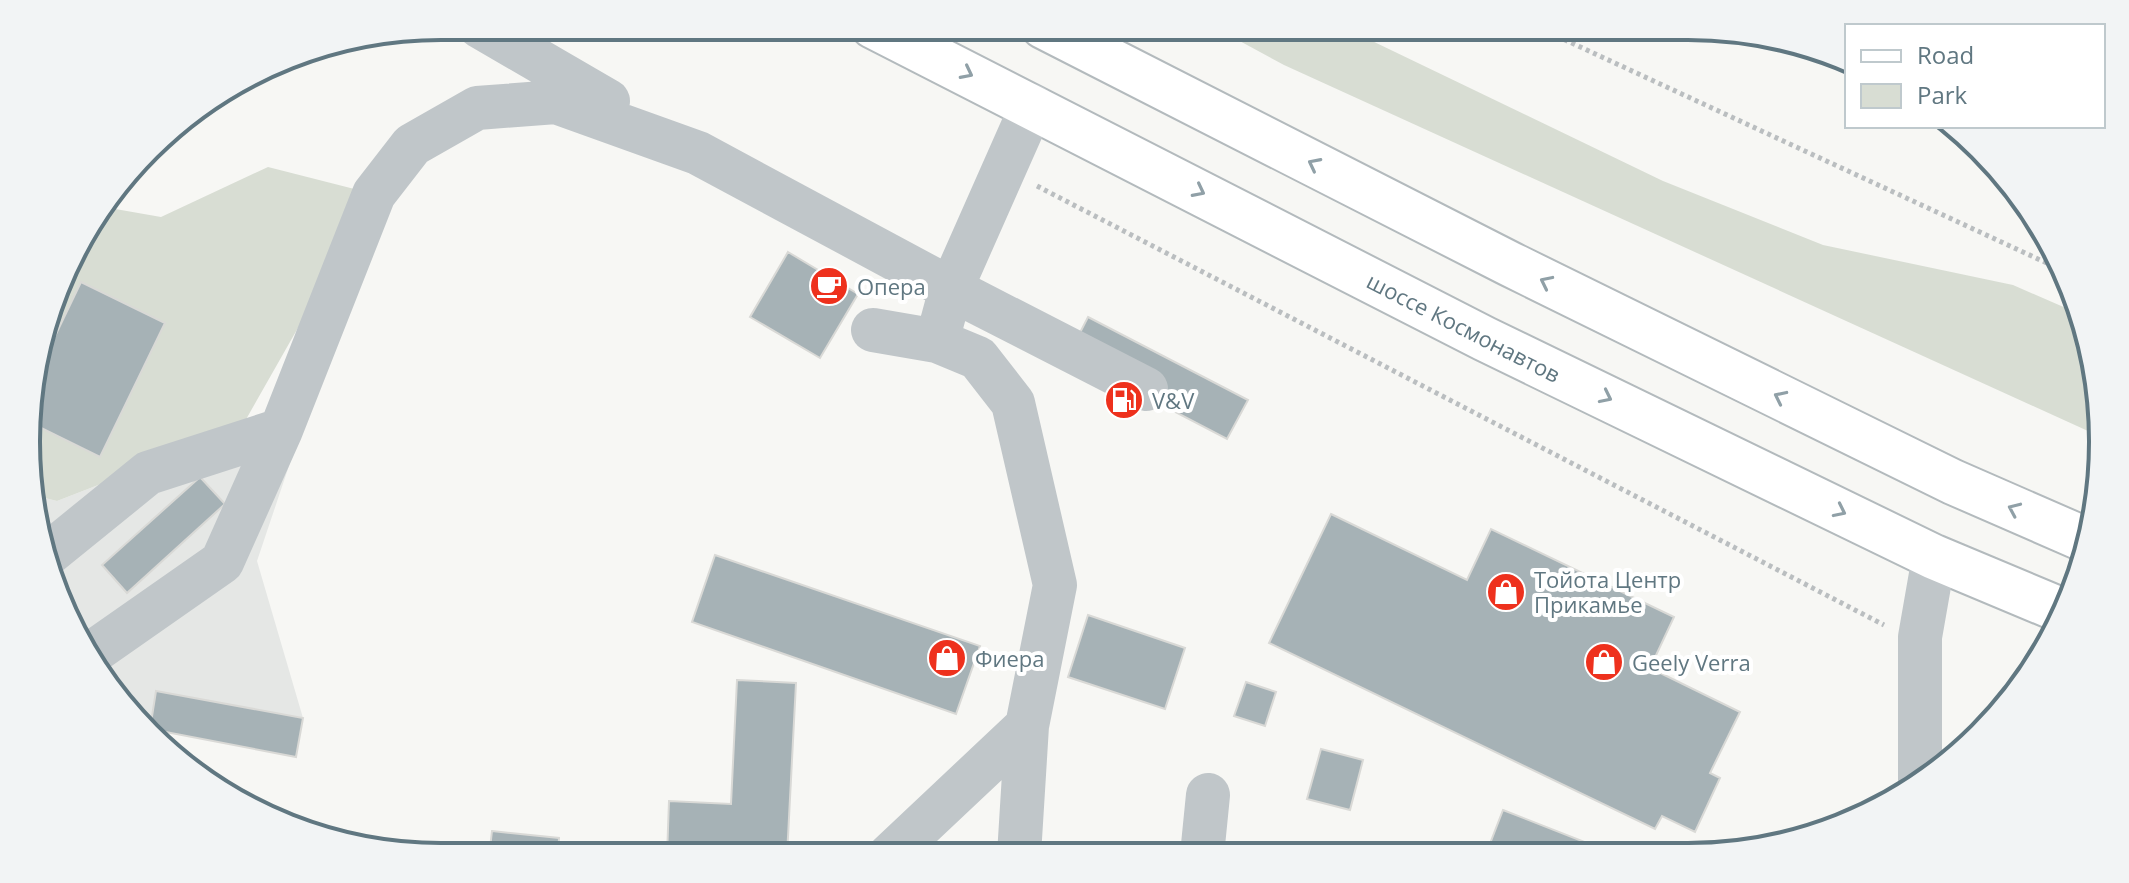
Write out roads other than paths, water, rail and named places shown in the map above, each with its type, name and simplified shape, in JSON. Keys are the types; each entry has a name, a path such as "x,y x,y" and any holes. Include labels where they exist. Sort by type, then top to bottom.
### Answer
{"main road":[{"name":"шоссе Космонавтов","path":"901,40 1485,339 1934,557 2053,607"},
{"path":"1071,40 1553,285 1953,482 2077,536"}],"street":[{"path":"503,40 698,153 951,289 1146,389"},
{"path":"98,649 222,562 281,430 374,194 412,145 477,108 556,102 698,153"},
{"path":"937,341 951,289 1032,106"},
{"path":"873,330 937,341 978,358 1013,403 1055,585 1027,726 1020,843"},
{"path":"55,549 148,473 281,430"},
{"path":"1920,769 1920,637 1934,557"},
{"path":"903,843 1027,726"},
{"path":"1203,843 1208,795"}],"place":[{"name":"Опера","path":"829,286"},
{"name":"V&V","path":"1124,400"},
{"name":"Тойота Центр Прикамье","path":"1506,592"},
{"name":"Фиера","path":"947,658"},
{"name":"Geely Verra","path":"1604,662"}]}
